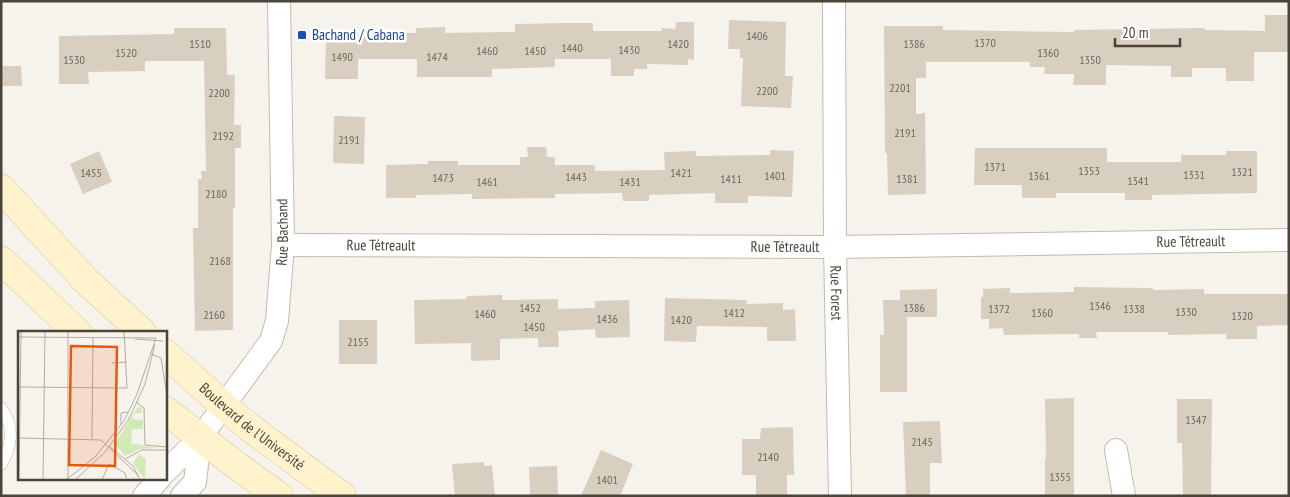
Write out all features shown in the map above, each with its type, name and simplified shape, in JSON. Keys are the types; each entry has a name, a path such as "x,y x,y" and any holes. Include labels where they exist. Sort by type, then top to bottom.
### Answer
{"main road":[{"path":"1,188 86,281 141,331"},
{"path":"1,260 76,331"},
{"name":"Boulevard de l'Université","path":"166,354 223,406 342,496"},
{"path":"166,411 279,496"}],"street":[{"name":"Rue Bachand","path":"166,471 200,438 271,341 277,321 283,246 279,1"},
{"name":"Rue Forest","path":"834,1 835,247 840,496"},
{"name":"Rue Tétreault","path":"283,246 835,247 1289,240"},
{"name":"Rue Bachand","path":"182,496 195,482 200,438"},
{"path":"1116,450 1124,496"},
{"path":"144,496 158,480"}],"lane":[{"path":"1,408 9,421 11,434 6,457 1,466"}],"building":[{"path":"1265,15 1289,15 1289,52 1254,52 1254,81 1226,81 1226,68 1192,68 1192,77 1171,77 1171,66 1106,65 1106,85 1073,85 1074,74 1044,74 1045,67 1030,67 1030,62 926,62 926,78 916,78 916,114 925,113 926,194 888,195 887,153 885,153 884,26 943,26 943,30 1074,32 1074,30 1205,28 1205,30 1265,31"},
{"path":"729,20 786,22 785,76 793,76 791,108 741,106 743,58 740,58 740,49 728,49"},
{"path":"676,22 694,22 694,60 688,59 688,65 647,64 647,69 634,69 634,76 611,76 611,59 555,59 555,67 492,69 492,77 417,77 417,59 358,59 358,79 325,79 326,35 416,33 416,28 445,27 445,33 515,32 515,24 565,23 593,23 593,31 662,31 662,28 675,29"},
{"path":"174,28 226,28 227,75 235,75 234,125 241,125 241,148 235,148 233,330 195,331 193,228 198,228 198,179 202,179 201,171 206,171 204,61 145,61 145,71 88,72 89,84 59,84 59,36 174,34"},
{"path":"1,66 21,66 22,86 1,86"},
{"path":"334,116 365,117 364,164 333,163"},
{"path":"527,147 546,147 547,157 555,157 555,165 595,165 595,171 665,170 664,152 696,151 696,156 770,155 770,150 794,151 792,197 748,196 748,203 715,203 715,193 649,195 649,201 623,201 622,193 555,194 555,198 472,199 472,194 416,195 416,198 386,198 386,165 428,164 428,161 458,161 458,165 520,165 520,157 528,157"},
{"path":"975,148 1107,148 1107,162 1181,162 1181,155 1226,155 1226,151 1257,151 1257,193 1152,195 1152,200 1125,200 1125,193 1056,193 1056,198 1022,198 1022,185 974,185"},
{"path":"99,151 112,182 83,194 70,164"},
{"path":"1074,287 1153,288 1153,290 1204,289 1204,294 1289,294 1289,325 1257,326 1257,339 1226,339 1226,334 1168,335 1168,332 1096,332 1097,338 1079,338 1079,334 1004,335 1003,328 989,329 989,319 981,319 983,289 1010,288 1010,293 1074,292"},
{"path":"937,289 937,317 907,317 907,392 880,392 880,335 884,335 883,300 900,300 900,290"},
{"path":"502,295 502,300 558,299 558,309 595,308 595,301 629,300 630,337 596,338 595,329 558,331 559,347 538,347 538,338 500,339 500,360 471,361 471,343 415,344 414,300 467,299 467,296"},
{"path":"665,298 747,300 747,304 783,303 783,310 795,309 796,341 767,341 767,327 697,326 696,342 664,341"},
{"path":"339,320 377,320 377,364 339,364"},
{"path":"1074,398 1074,496 1045,496 1045,399"},
{"path":"1177,399 1212,399 1211,496 1183,496 1182,443 1177,443"},
{"path":"940,421 942,463 930,463 930,496 906,496 903,422"},
{"path":"793,427 794,475 787,475 787,496 756,496 756,475 742,475 742,439 760,439 761,428"},
{"path":"601,450 633,464 620,496 581,496"},
{"path":"484,462 484,466 492,465 495,496 455,496 452,464"},
{"path":"557,466 558,496 530,496 529,467"}],"place":[{"name":"Bachand / Cabana","path":"302,35"}]}
